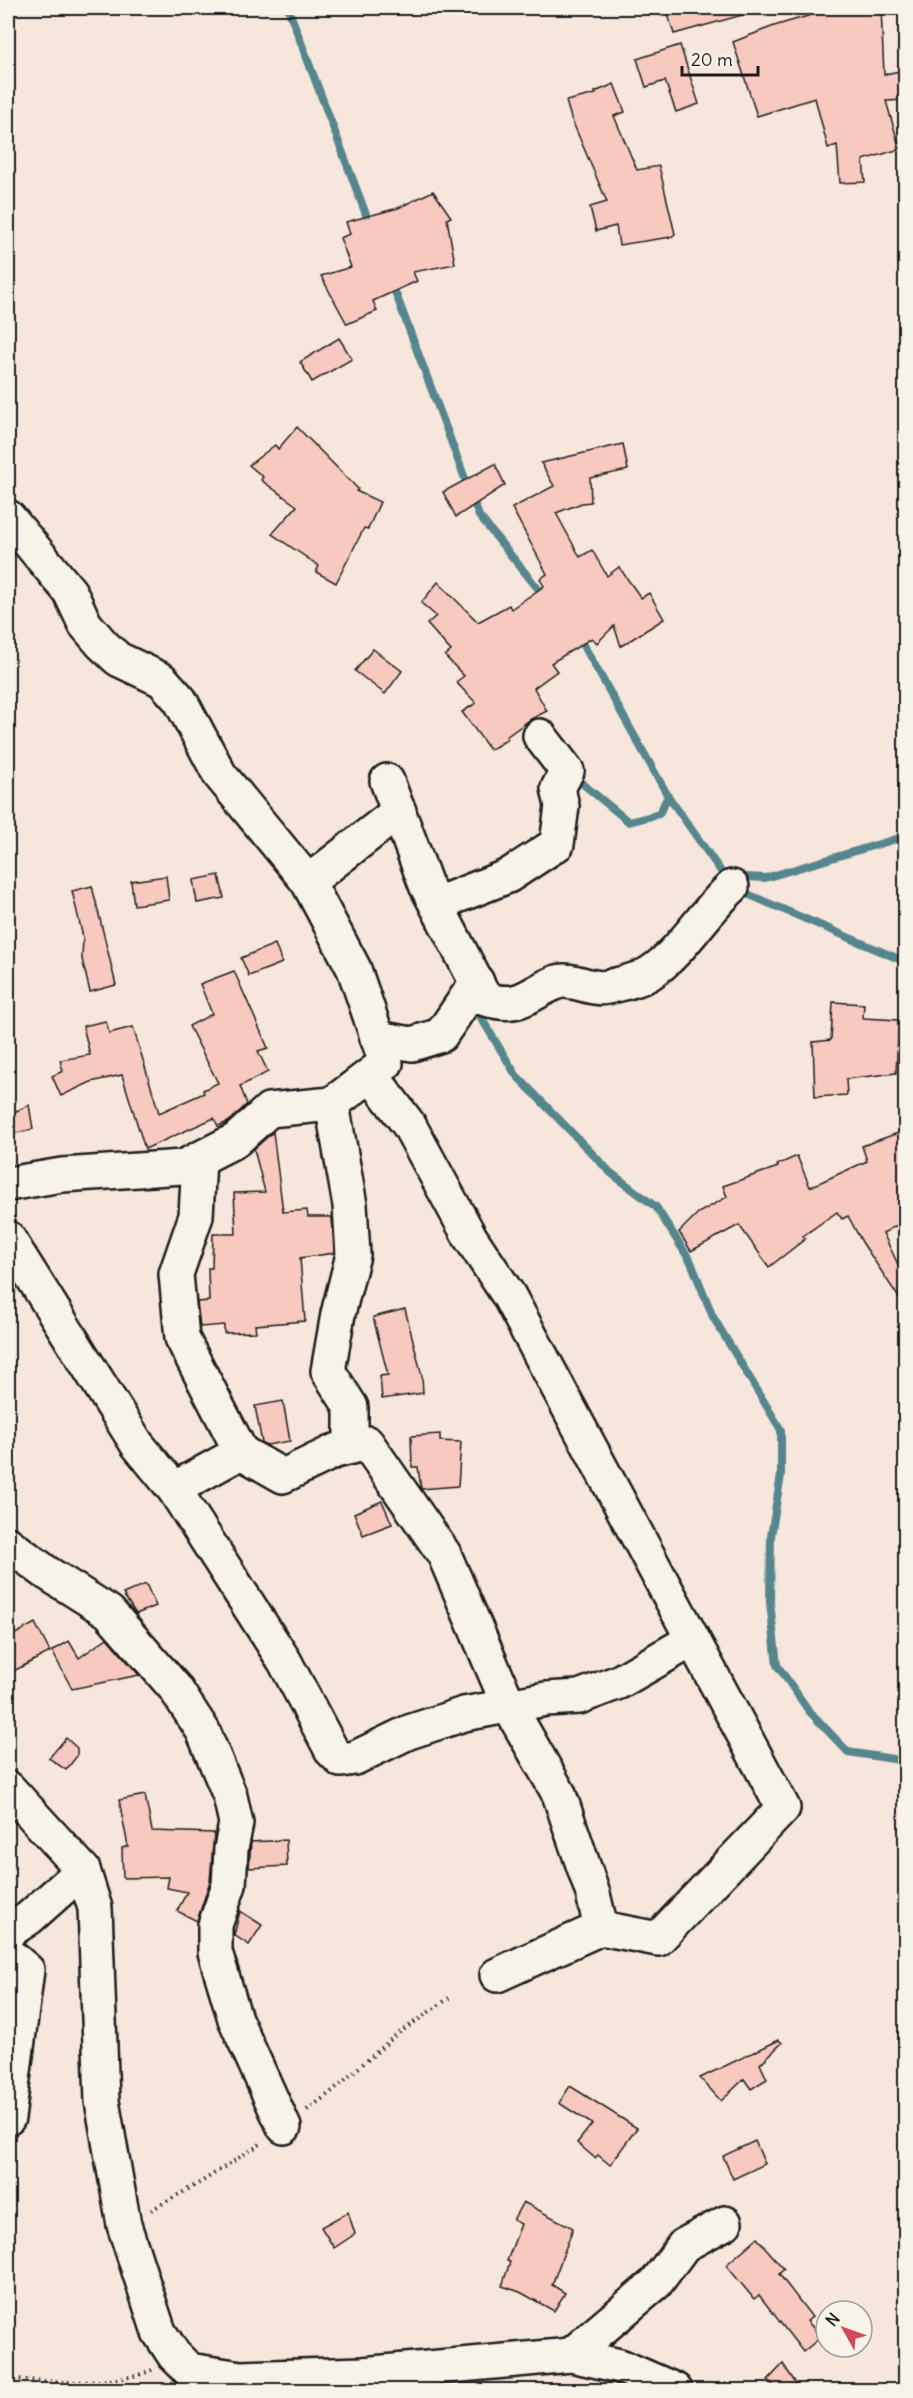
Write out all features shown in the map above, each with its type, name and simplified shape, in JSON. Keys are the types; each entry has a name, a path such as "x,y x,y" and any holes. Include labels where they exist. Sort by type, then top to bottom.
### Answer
{"street":[{"path":"8,517 70,592 85,624 102,645 118,659 162,680 180,700 220,776 308,882 354,969 386,1064 332,1104 270,1110 236,1140 183,1167 62,1175 8,1184"},
{"path":"437,904 508,876 557,844 562,806 558,788 567,771 540,736"},
{"path":"387,781 426,885 485,999 496,1002 526,1000 559,981 603,988 649,974 693,933 716,901 732,887"},
{"path":"308,882 399,811"},
{"path":"377,1038 412,1044 441,1035 477,982"},
{"path":"372,1076 409,1125 470,1236 509,1296 783,1808 658,1939 601,1928 497,1975"},
{"path":"332,1104 350,1205 352,1255 328,1371 351,1407 351,1447"},
{"path":"199,1159 196,1216 176,1274 182,1338 241,1452 283,1476 335,1451 367,1443 444,1554 509,1707 559,1794 601,1928"},
{"path":"8,1238 137,1443 174,1489 285,1662 332,1751 341,1760 355,1758 409,1732 453,1718 546,1700 579,1697 619,1682 692,1640"},
{"path":"174,1489 241,1452"},
{"path":"8,1544 47,1573 109,1612 175,1688 203,1731 230,1796 236,1822 231,1849 229,1885 215,1925 215,1952 235,2019 284,2127"},
{"path":"8,1788 82,1870 95,1908 102,2101 124,2225 159,2332 174,2355 189,2370 241,2378 369,2382 571,2355 620,2366 675,2391"},
{"path":"8,1932 29,1918 82,1870"},
{"path":"8,1954 27,1970 8,2118"},
{"path":"571,2355 656,2283 684,2245 725,2223"}],"path":[{"path":"8,2378 44,2382 135,2378 174,2355"}],"building":[{"path":"666,8 745,8 746,14 674,34"},
{"path":"835,8 881,8 884,74 906,70 906,100 886,101 900,149 863,160 865,182 840,183 837,145 828,148 815,98 757,116 733,42 774,26"},
{"path":"680,45 699,104 676,112 665,81 646,87 637,59"},
{"path":"614,84 625,112 614,116 637,170 659,166 675,234 671,237 619,245 616,226 596,231 590,207 607,202 566,101 596,94 595,92"},
{"path":"433,191 451,217 447,219 455,264 413,272 417,281 373,301 377,311 347,324 321,276 351,267 340,238 350,234 346,222 398,208"},
{"path":"339,338 352,359 312,382 300,362"},
{"path":"297,427 358,489 356,491 380,502 368,529 364,528 336,583 316,572 319,566 272,534 297,506 261,480 263,477 249,465 275,445 278,449"},
{"path":"623,444 628,470 590,478 591,502 556,513 580,557 592,550 607,576 619,567 641,598 649,593 664,619 621,646 614,626 597,643 592,638 551,663 557,671 534,688 547,711 531,719 506,737 508,739 490,750 462,712 476,703 456,682 464,676 445,656 451,651 427,624 436,616 421,603 438,582 478,622 509,605 511,609 544,586 540,579 547,574 512,508 554,486 541,463"},
{"path":"495,464 505,485 456,517 443,492"},
{"path":"373,649 402,671 385,694 355,671"},
{"path":"219,875 224,898 197,903 193,880"},
{"path":"166,876 169,900 134,905 131,881"},
{"path":"92,886 116,985 90,992 82,959 83,937 72,891"},
{"path":"275,944 282,963 249,976 241,958"},
{"path":"234,971 268,1048 258,1051 268,1072 240,1086 247,1104 230,1121 218,1126 214,1118 145,1149 122,1075 91,1082 61,1096 52,1076 63,1071 60,1060 90,1055 83,1026 106,1021 109,1033 133,1027 159,1113 204,1093 203,1090 218,1083 189,1026 212,1014 200,984"},
{"path":"833,1002 864,1004 863,1018 899,1020 896,1073 846,1079 847,1095 815,1097 813,1042 831,1040"},
{"path":"29,1105 33,1129 8,1135 8,1115"},
{"path":"906,1130 906,1220 883,1233 906,1281 905,1307 862,1242 848,1216 842,1219 837,1212 803,1236 805,1239 769,1267 739,1225 691,1251 679,1232 698,1213 727,1197 723,1186 778,1167 777,1165 797,1156 810,1187 867,1161 862,1146"},
{"path":"273,1132 283,1212 307,1210 308,1217 332,1217 334,1253 300,1258 305,1321 255,1325 256,1332 224,1333 224,1325 200,1327 197,1302 209,1301 208,1268 212,1268 213,1234 236,1234 234,1193 265,1192 254,1149"},
{"path":"405,1309 422,1376 423,1393 382,1399 380,1376 388,1375 373,1317"},
{"path":"283,1401 290,1441 267,1445 262,1443 255,1406"},
{"path":"440,1434 440,1441 461,1442 458,1486 421,1489 418,1467 412,1467 411,1436"},
{"path":"382,1501 392,1524 363,1535 354,1513"},
{"path":"146,1584 156,1606 136,1614 123,1594"},
{"path":"35,1623 50,1652 8,1674 8,1638"},
{"path":"107,1638 139,1675 72,1689 52,1651 69,1641 79,1658"},
{"path":"66,1738 77,1748 77,1756 66,1770 49,1758"},
{"path":"145,1795 152,1831 214,1833 210,1881 197,1921 177,1911 187,1892 167,1888 169,1877 123,1878 122,1848 128,1846 119,1800"},
{"path":"286,1840 287,1866 249,1868 251,1842"},
{"path":"240,1911 262,1925 249,1945 234,1935"},
{"path":"779,2040 782,2043 760,2064 767,2079 751,2089 744,2079 721,2101 700,2078"},
{"path":"570,2086 637,2128 610,2165 598,2155 595,2158 577,2143 592,2124 559,2103"},
{"path":"755,2141 765,2164 733,2179 723,2156"},
{"path":"523,2202 573,2228 552,2285 565,2293 554,2311 520,2292 502,2286 510,2262 507,2261 521,2224 513,2220"},
{"path":"348,2212 355,2234 334,2248 321,2227"},
{"path":"757,2238 784,2269 779,2274 812,2317 807,2321 814,2329 814,2343 803,2352 759,2295 754,2299 726,2265"},
{"path":"783,2364 801,2391 779,2391 768,2380"}],"waterway":[{"path":"288,8 370,225"},
{"path":"391,281 479,516 544,596"},
{"path":"579,637 668,796 727,880"},
{"path":"578,780 629,822 659,814 668,796"},
{"path":"738,882 745,877 765,878 906,836"},
{"path":"738,890 906,962"},
{"path":"480,1016 516,1075 611,1173 656,1207 691,1262 713,1317 781,1430 781,1475 771,1536 770,1602 777,1665 809,1711 848,1752 906,1761"}]}
